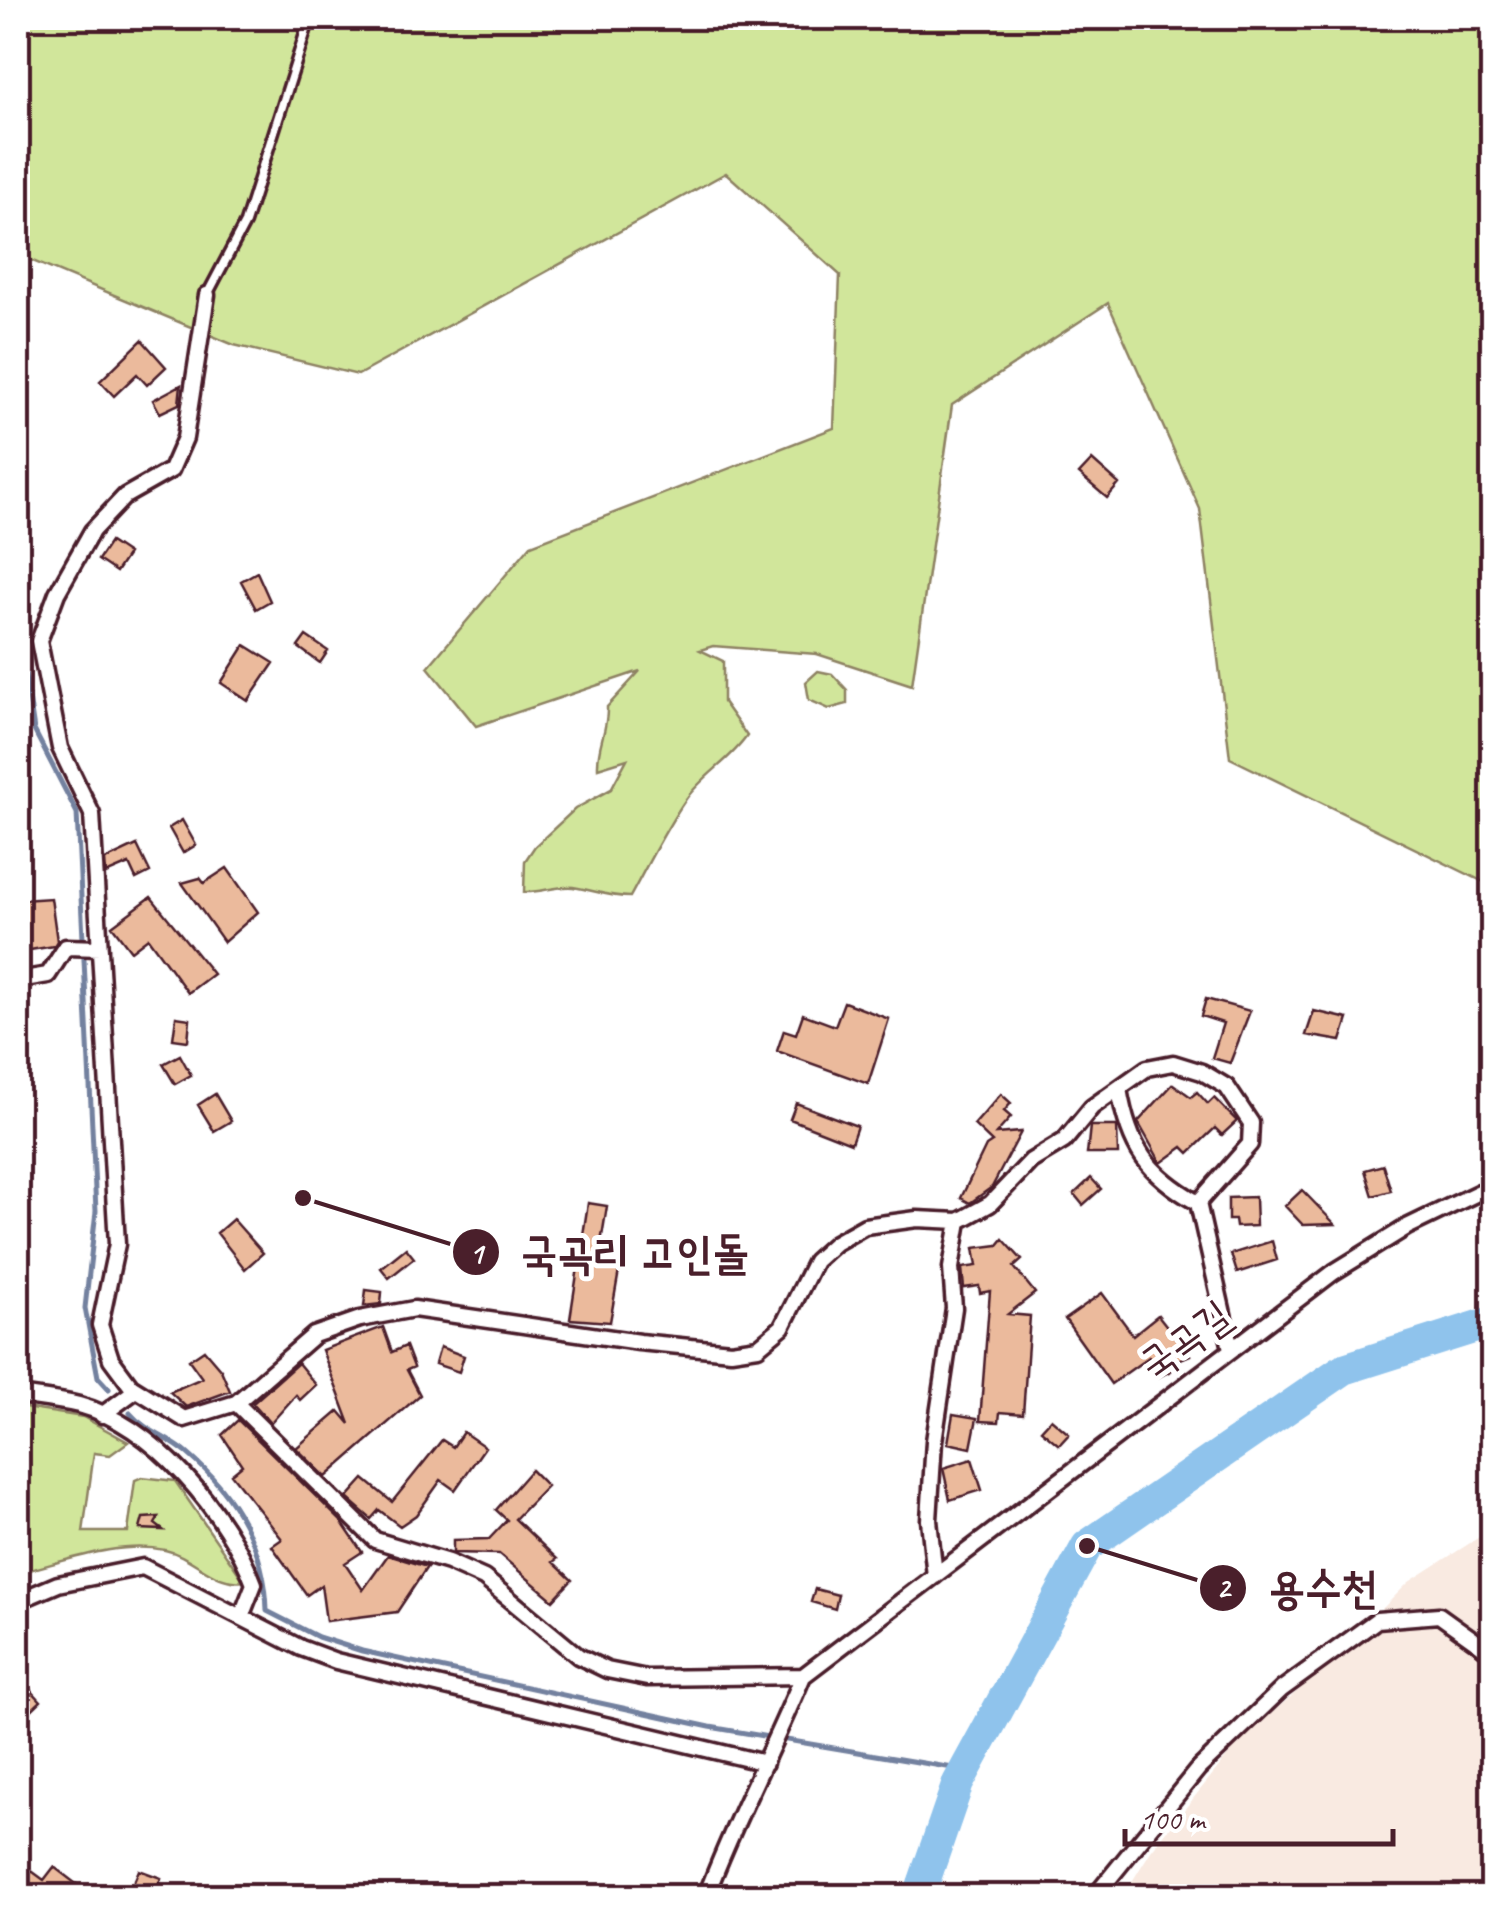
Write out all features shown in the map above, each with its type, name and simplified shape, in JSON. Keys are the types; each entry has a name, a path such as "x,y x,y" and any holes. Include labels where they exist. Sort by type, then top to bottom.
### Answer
{"street":[{"path":"207,295 188,420 171,470 124,496 92,531 57,593 39,641 60,748 92,814 117,1244 100,1325 111,1359 136,1390 184,1419 236,1403 314,1335 360,1319 414,1308 639,1342 730,1351 758,1347 782,1327 815,1261 836,1242 866,1226 959,1221 990,1204 1031,1162 1064,1141 1092,1107 1146,1068 1174,1063 1220,1082 1242,1105 1250,1124 1250,1144 1198,1203"},
{"path":"18,980 48,976 66,947 98,948"},
{"path":"1119,1088 1123,1116 1138,1153 1160,1182 1198,1203 1232,1350"},
{"name":"국곡길","path":"803,1676 1334,1272 1407,1228 1492,1186"},
{"path":"935,1576 929,1520 934,1441 954,1308 950,1268 959,1221"},
{"path":"102,1415 136,1390"},
{"path":"18,1395 81,1405 102,1415 178,1468 239,1545 254,1584 242,1617"},
{"path":"236,1403 375,1540 448,1562 484,1578 578,1656 607,1670 663,1678 803,1676 767,1759 732,1824 706,1896"},
{"path":"18,1601 58,1584 144,1567 336,1661 767,1759"},
{"path":"1095,1896 1198,1769 1282,1689 1377,1620 1439,1615 1492,1653"}],"lane":[{"path":"207,295 246,223 310,18"}],"shaded area":[{"path":"1492,1529 1492,1896 1123,1896 1151,1851 1241,1739 1314,1677 1409,1582"}],"green space":[{"path":"18,18 1492,18 1492,886 1230,758 1200,509 1108,303 952,405 912,685 817,654 713,646 700,650 723,661 723,702 747,736 686,799 630,897 567,887 524,892 525,861 535,846 575,809 611,789 627,759 598,768 607,707 640,671 476,726 428,667 531,545 834,428 840,275 726,173 358,375 234,345 18,255"},
{"path":"818,671 832,674 847,690 847,704 829,709 809,700 806,682"},
{"path":"18,1407 83,1417 128,1442 110,1455 94,1453 83,1532 128,1532 135,1480 142,1477 175,1481 244,1581 223,1579 175,1553 147,1548 91,1554 18,1573"}],"building":[{"path":"142,340 166,367 147,385 137,374 114,396 100,381"},
{"path":"181,385 179,404 160,413 153,400"},
{"path":"1092,460 1119,484 1107,498 1079,474"},
{"path":"110,542 128,554 116,572 98,560"},
{"path":"257,572 270,601 256,609 241,581"},
{"path":"306,636 328,651 320,663 298,647"},
{"path":"245,645 274,663 248,701 221,683"},
{"path":"182,820 196,845 183,853 169,828"},
{"path":"137,845 150,872 136,879 129,864 106,874 105,860"},
{"path":"227,868 258,912 224,942 182,883 200,878 204,883"},
{"path":"151,897 213,974 188,993 148,938 131,951 112,926"},
{"path":"51,898 57,941 54,946 18,952 18,908 22,908 22,900"},
{"path":"1206,999 1250,1011 1230,1063 1212,1058 1223,1023 1201,1016"},
{"path":"844,1002 889,1019 868,1084 777,1051 784,1030 796,1034 803,1014 835,1026"},
{"path":"1314,1011 1348,1019 1341,1041 1306,1035"},
{"path":"176,1017 190,1019 188,1041 173,1039"},
{"path":"180,1055 191,1075 175,1084 163,1064"},
{"path":"1173,1084 1191,1097 1197,1092 1208,1104 1214,1098 1237,1121 1222,1135 1215,1128 1189,1153 1183,1147 1161,1163 1138,1122"},
{"path":"215,1094 231,1121 214,1131 198,1105"},
{"path":"1001,1094 1011,1103 1004,1111 1011,1117 996,1134 1021,1132 992,1187 970,1203 961,1198 986,1146 992,1142 974,1125"},
{"path":"796,1103 857,1126 851,1143 790,1119"},
{"path":"1090,1126 1117,1126 1118,1154 1087,1154"},
{"path":"1383,1165 1391,1191 1373,1196 1365,1170"},
{"path":"1091,1178 1101,1189 1083,1205 1074,1194"},
{"path":"1302,1190 1335,1224 1303,1225 1285,1206"},
{"path":"1255,1197 1256,1226 1236,1227 1235,1220 1228,1220 1228,1198"},
{"path":"588,1203 607,1206 598,1261 620,1265 610,1322 570,1319"},
{"path":"233,1219 263,1253 245,1269 217,1233"},
{"path":"1003,1239 1022,1260 1014,1267 1035,1293 1008,1314 1030,1316 1023,1414 1000,1412 999,1422 980,1421 990,1291 980,1293 979,1286 964,1288 962,1268 977,1266 974,1248 998,1245"},
{"path":"1272,1241 1277,1260 1237,1273 1231,1254"},
{"path":"406,1248 414,1258 389,1278 381,1268"},
{"path":"366,1290 382,1292 381,1304 364,1306"},
{"path":"1102,1293 1133,1335 1158,1315 1180,1343 1184,1342 1190,1355 1171,1363 1171,1371 1158,1377 1149,1357 1111,1384 1065,1319"},
{"path":"383,1327 392,1352 406,1346 414,1367 407,1370 420,1395 326,1477 296,1448 339,1411 350,1424 322,1350"},
{"path":"440,1347 464,1356 459,1372 435,1364"},
{"path":"204,1350 221,1370 230,1391 186,1407 170,1392 202,1378 189,1360"},
{"path":"298,1363 316,1385 300,1400 296,1395 271,1423 253,1403"},
{"path":"953,1414 977,1418 971,1448 948,1443"},
{"path":"1051,1419 1069,1434 1059,1445 1041,1430"},
{"path":"238,1420 341,1521 362,1552 345,1563 363,1590 388,1555 427,1567 397,1612 326,1621 321,1585 307,1595 272,1546 282,1539 231,1474 242,1465 222,1435"},
{"path":"463,1432 485,1447 455,1490 441,1480 416,1515 400,1526 379,1510 371,1519 347,1498 364,1479 392,1502 442,1440 453,1447"},
{"path":"972,1459 982,1490 950,1500 943,1468"},
{"path":"531,1470 547,1486 515,1519 557,1559 553,1562 572,1580 553,1600 499,1554 453,1553 453,1540 489,1539 507,1520 496,1510"},
{"path":"159,1517 155,1524 163,1530 140,1529 143,1518"},
{"path":"815,1589 838,1595 835,1609 811,1602"},
{"path":"18,1676 41,1701 18,1723"},
{"path":"18,1861 44,1880 54,1867 92,1896 18,1896"},
{"path":"139,1870 161,1878 154,1896 128,1896"}],"waterway":[{"path":"18,626 34,730 77,813 96,1211 85,1308 98,1377 109,1389"},
{"path":"919,1896 958,1783 1087,1546 1344,1369 1492,1322"},
{"path":"130,1413 188,1454 233,1505 261,1566 267,1611 318,1637 362,1651 710,1727 965,1770"}],"place":[{"name":"국곡리 고인돌","path":"303,1198"},
{"name":"용수천","path":"1087,1546"}]}
